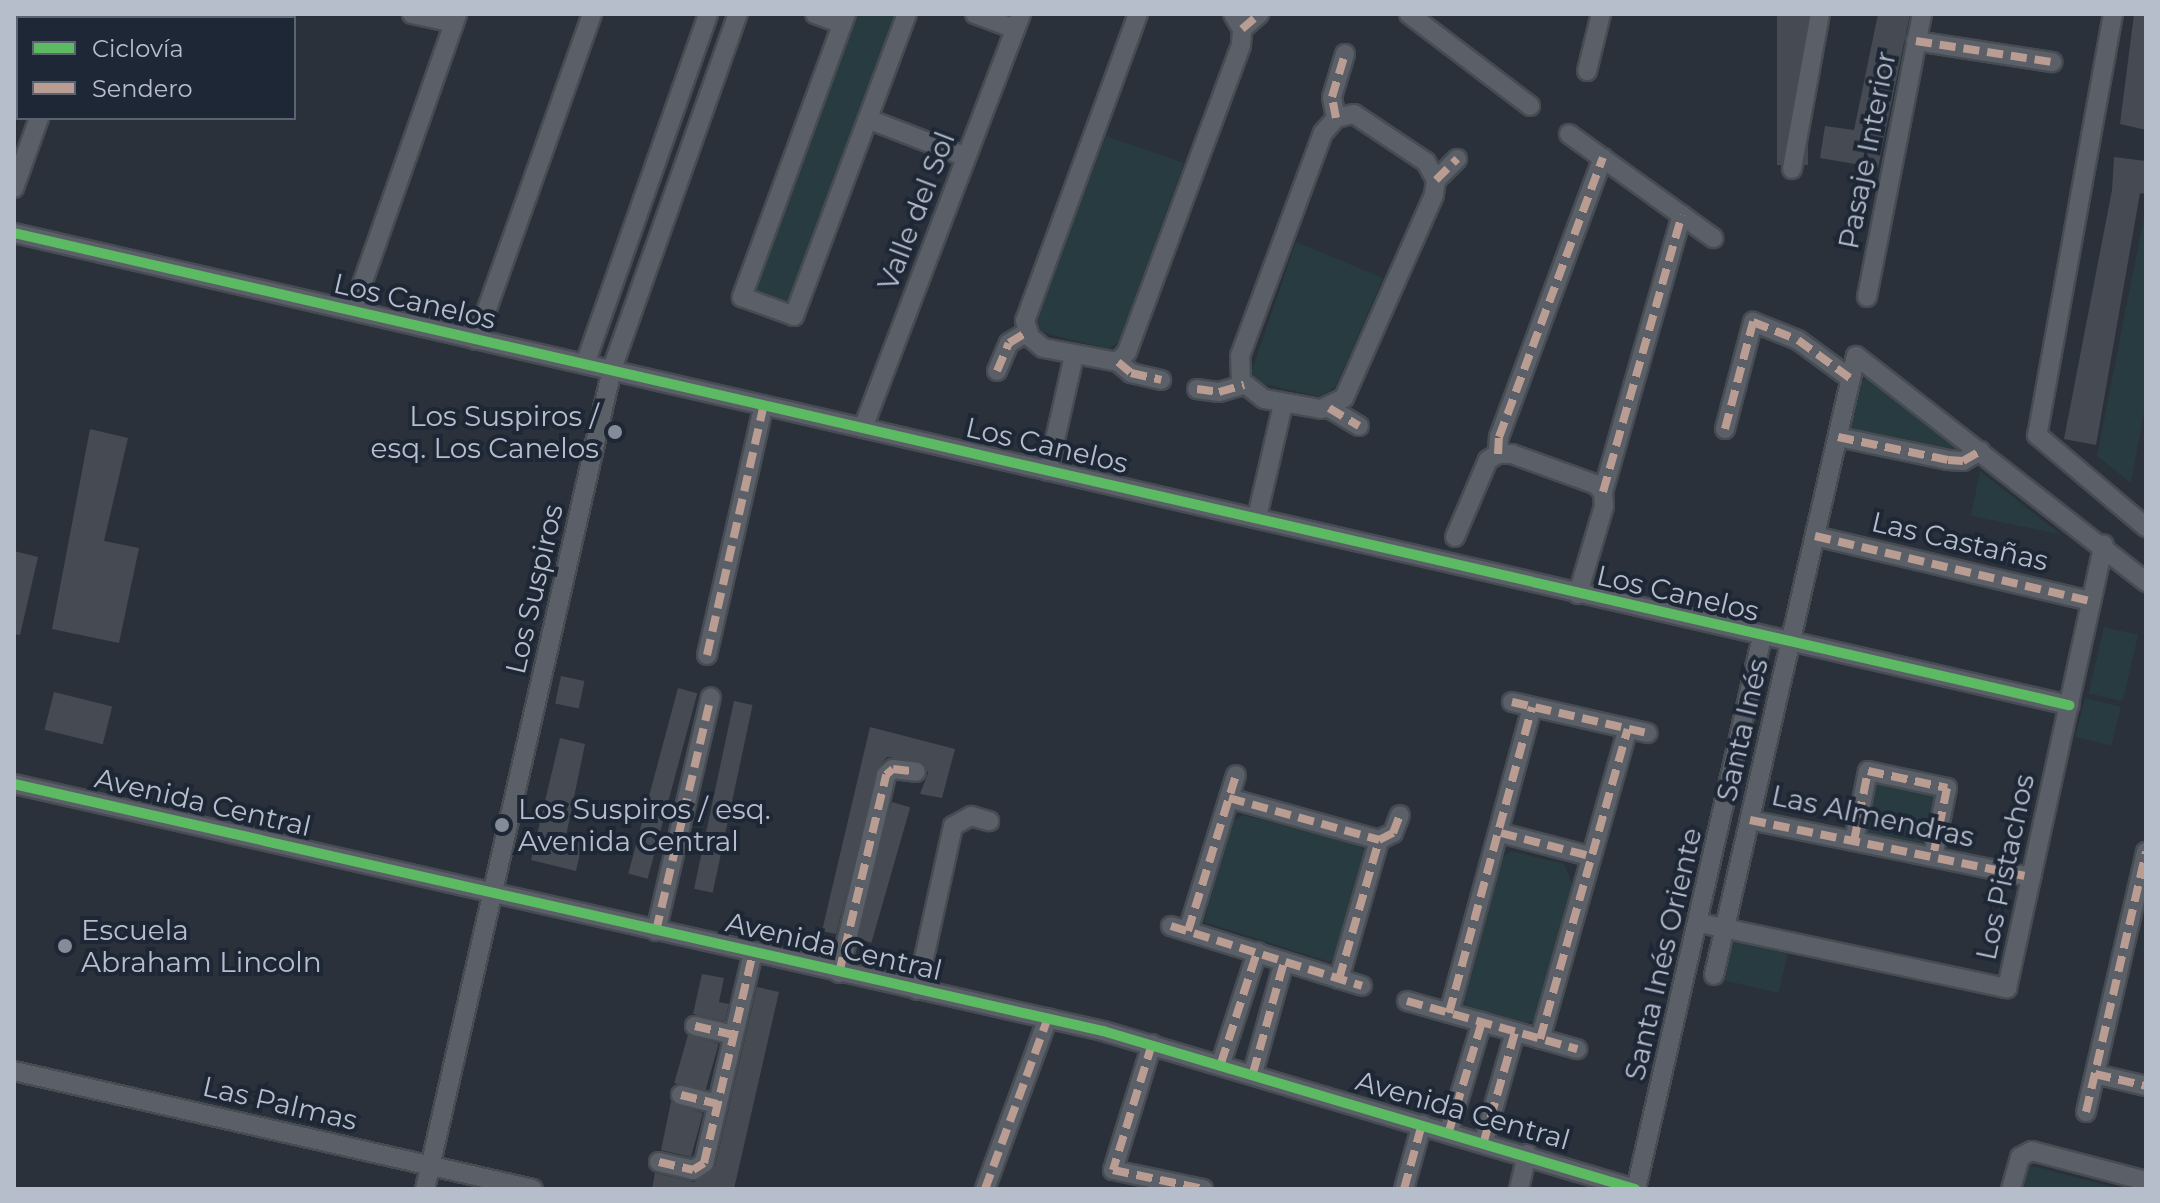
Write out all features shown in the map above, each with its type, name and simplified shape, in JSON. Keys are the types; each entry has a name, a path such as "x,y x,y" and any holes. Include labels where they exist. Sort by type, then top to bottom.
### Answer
{"street":[{"path":"353,310 455,18 412,14"},
{"path":"476,340 592,14"},
{"path":"585,364 708,14"},
{"name":"Los Suspiros","path":"425,1189 612,369 738,14"},
{"path":"815,14 844,19 742,297 794,316 907,14"},
{"path":"975,14 1018,21"},
{"path":"1138,14 1027,310 1027,332 1043,348 1118,362 1131,373 1161,380"},
{"path":"1118,362 1127,352 1241,45 1237,22 1259,14"},
{"path":"1409,14 1530,106"},
{"path":"1587,71 1601,14"},
{"path":"1792,169 1820,14"},
{"name":"Pasaje Interior","path":"1867,297 1922,14"},
{"path":"2113,14 2037,435 2146,527"},
{"name":"Valle del Sol","path":"863,428 1018,21"},
{"path":"1916,41 2052,62"},
{"path":"1336,118 1332,97 1345,54"},
{"path":"1244,385 1240,356 1323,133 1336,118 1354,114 1368,119 1426,162 1436,180 1434,195 1348,392 1329,408"},
{"path":"868,119 966,157"},
{"path":"14,188 38,120"},
{"path":"1569,134 1713,238"},
{"path":"1498,454 1499,437 1603,158"},
{"path":"1436,180 1457,159"},
{"name":"Los Canelos","path":"1578,594 1604,506 1603,492 1682,215"},
{"name":"Los Canelos","path":"14,233 1257,517 1790,644 2069,705"},
{"path":"1725,429 1753,322 1798,340 1851,379"},
{"path":"997,371 1009,343 1027,332"},
{"path":"1048,471 1074,356"},
{"name":"Santa Inés","path":"1714,975 1856,356 1980,451"},
{"path":"1197,389 1219,392 1244,385 1283,404 1329,408 1359,426"},
{"path":"1257,517 1283,404"},
{"path":"707,655 764,405"},
{"path":"1838,437 1948,460 1963,461 1980,451 2104,544 2146,582"},
{"path":"1455,537 1488,460 1498,454 1528,459 1603,492"},
{"name":"Las Castañas","path":"1815,536 2091,601"},
{"name":"Los Pistachos","path":"1700,923 2007,988 2104,544"},
{"name":"Santa Inés Oriente","path":"1636,1189 1700,923 1762,637"},
{"path":"656,931 711,697"},
{"path":"1512,702 1647,733"},
{"path":"1449,1013 1501,833 1532,707"},
{"path":"1540,1039 1589,856 1601,834 1628,729"},
{"path":"839,973 886,775 893,769 916,772"},
{"path":"1854,841 1868,771 1947,788 1933,857"},
{"path":"1236,775 1180,928 1362,986"},
{"name":"Avenida Central","path":"14,784 1048,1018 1221,1063 1636,1189"},
{"path":"1229,798 1379,840 1393,833 1400,815"},
{"path":"917,990 953,826 971,816 989,821"},
{"name":"Las Almendras","path":"1750,820 2031,877"},
{"path":"1501,833 1589,856"},
{"path":"1339,979 1379,840"},
{"path":"2086,1112 2146,852"},
{"path":"1221,1063 1257,952"},
{"path":"659,1162 700,1168 753,953"},
{"path":"1253,1073 1284,962"},
{"path":"1407,1001 1577,1049"},
{"path":"985,1189 1048,1018"},
{"path":"1449,1131 1482,1022"},
{"path":"695,1026 733,1035"},
{"path":"1484,1141 1515,1032"},
{"path":"1152,1044 1113,1170 1203,1189"},
{"name":"Las Palmas","path":"14,1071 533,1189"},
{"path":"2095,1074 2146,1086"},
{"path":"681,1095 717,1104"},
{"path":"1404,1189 1422,1124"},
{"path":"2011,1189 2020,1157 2028,1152 2146,1181"},
{"path":"1519,1189 1527,1154"}],"green space":[{"path":"853,14 900,14 794,304 779,306 756,297 754,281"},
{"path":"1106,136 1184,163 1118,343 1108,349 1041,332 1037,320"},
{"path":"2146,207 2146,401 2131,483 2097,456"},
{"path":"1296,242 1383,278 1336,386 1321,397 1260,383 1251,373"},
{"path":"1871,379 1960,451 1846,430 1856,380"},
{"path":"1980,471 2060,534 1971,516"},
{"path":"2104,627 2138,635 2123,701 2089,693"},
{"path":"2085,698 2121,707 2111,746 2075,737"},
{"path":"1875,779 1937,791 1927,844 1865,832"},
{"path":"1243,815 1359,845 1365,851 1338,955 1330,962 1204,922 1232,822"},
{"path":"1510,851 1564,864 1572,884 1542,1009 1537,1019 1527,1023 1466,1006 1461,997 1497,863"},
{"path":"1732,941 1788,954 1779,993 1723,980"},
{"path":"2028,1165 2120,1189 2021,1189"}],"building":[{"path":"1777,14 1808,14 1808,165 1777,165"},
{"path":"1878,14 1910,14 1878,168 1820,158 1825,126 1854,130"},
{"path":"2134,14 2146,14 2146,130 2120,124"},
{"path":"2114,157 2146,161 2146,194 2140,193 2096,445 2064,439 2112,190"},
{"path":"90,429 128,438 104,541 139,548 119,643 52,629"},
{"path":"14,551 38,557 20,635 14,634"},
{"path":"561,676 584,681 579,708 555,703"},
{"path":"678,688 697,693 648,879 628,873"},
{"path":"54,692 112,707 103,744 45,730"},
{"path":"734,701 753,705 713,893 694,889"},
{"path":"870,727 955,749 942,798 920,794 928,773 923,762 887,757 878,767 836,934 822,931"},
{"path":"560,738 585,744 566,836 583,840 576,871 531,860"},
{"path":"892,802 910,807 871,943 853,938"},
{"path":"702,974 724,978 719,1002 729,1004 725,1021 693,1014"},
{"path":"757,987 779,992 734,1189 652,1189 655,1173 694,1182 715,1167"},
{"path":"688,1035 719,1044 705,1092 674,1083"},
{"path":"671,1102 703,1113 691,1157 661,1150"}],"marked path":[{"path":"1242,29 1259,14"},
{"path":"1916,41 2052,62"},
{"path":"1336,118 1332,97 1345,54"},
{"path":"1498,454 1499,437 1603,158"},
{"path":"1436,180 1457,159"},
{"path":"1603,492 1682,215"},
{"path":"1725,429 1753,322 1798,340 1851,379"},
{"path":"997,371 1009,343 1027,332"},
{"path":"1118,362 1131,373 1161,380"},
{"path":"1197,389 1219,392 1244,385"},
{"path":"707,655 764,405"},
{"path":"1329,408 1359,426"},
{"path":"1838,437 1948,460 1963,461 1980,451"},
{"path":"1815,536 2091,601"},
{"path":"656,931 711,697"},
{"path":"1512,702 1647,733"},
{"path":"1449,1013 1532,707"},
{"path":"1540,1039 1628,729"},
{"path":"839,973 886,775 893,769 916,772"},
{"path":"1854,841 1868,771 1947,788 1933,857"},
{"path":"1188,931 1236,775"},
{"path":"1229,798 1379,840"},
{"path":"1339,979 1379,840 1393,833 1400,815"},
{"path":"1750,820 2031,877"},
{"path":"1501,833 1589,856"},
{"path":"2086,1112 2146,852"},
{"path":"1171,926 1362,986"},
{"path":"1221,1063 1257,952"},
{"path":"659,1162 693,1170 704,1163 753,953"},
{"path":"1253,1073 1284,962"},
{"path":"1407,1001 1577,1049"},
{"path":"985,1189 1048,1018"},
{"path":"1449,1131 1482,1022"},
{"path":"695,1026 733,1035"},
{"path":"1484,1141 1515,1032"},
{"path":"1152,1044 1113,1170 1203,1189"},
{"path":"2095,1074 2146,1086"},
{"path":"681,1095 717,1104"},
{"path":"1404,1189 1422,1124"}],"cycle path":[{"path":"14,233 2069,705"},
{"path":"14,784 1103,1031 1635,1189"}],"place":[{"name":"Los Suspiros / esq. Los Canelos","path":"615,432"},
{"name":"Los Suspiros / esq. Avenida Central","path":"502,825"},
{"name":"Escuela Abraham Lincoln","path":"65,946"}]}
